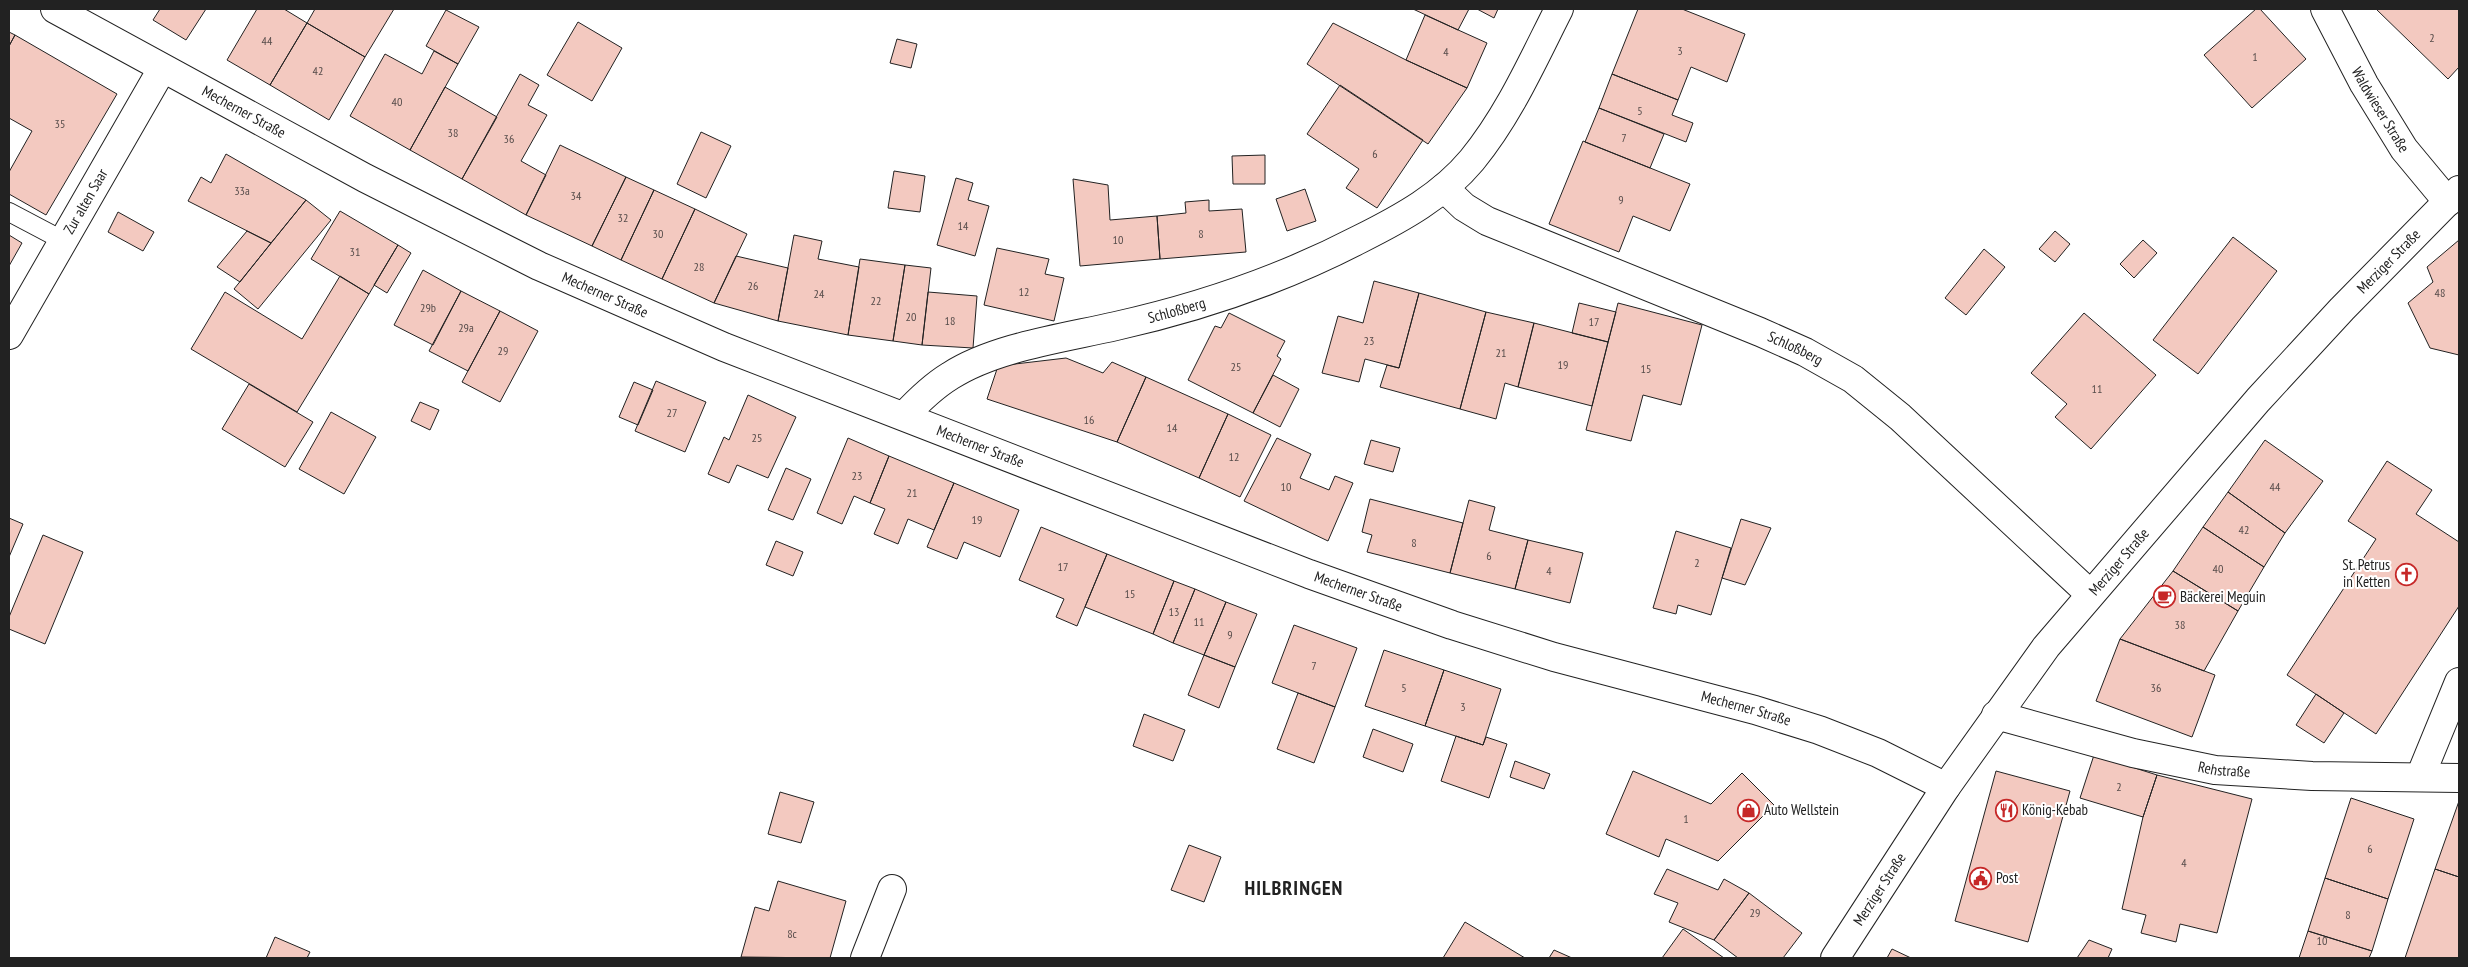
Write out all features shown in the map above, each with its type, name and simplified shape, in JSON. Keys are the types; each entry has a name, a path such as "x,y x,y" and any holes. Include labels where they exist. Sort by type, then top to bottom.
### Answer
{"main road":[{"name":"Mecherner Straße","path":"55,9 365,178 539,266 724,347 1309,574 1554,657 1755,710 1819,730 1878,753 1946,787"},
{"name":"Schloßberg","path":"904,416 930,390 951,375 1004,352 1168,314 1260,285 1341,249 1407,215 1444,188 1472,159 1514,97 1559,9"},
{"name":"Waldwieser Straße","path":"2325,9 2364,84 2404,149 2455,203"},
{"name":"Zur alten Saar","path":"9,335 162,69"},
{"name":"Schloßberg","path":"1444,188 1464,207 1487,221 1760,332 1805,352 1853,379 1900,417 2090,594"},
{"name":"Merziger Straße","path":"1835,958 1946,787 2046,647 2264,393 2342,309 2455,203"},
{"path":"2420,777 2459,682"},
{"name":"Rehstraße","path":"1996,715 2133,753 2215,770 2312,776 2459,778"},
{"path":"864,958 892,889"}],"lane":[{"path":"9,212 64,241"}],"building":[{"path":"160,9 206,9 186,40 153,20"},
{"path":"257,9 284,9 307,23 270,85 227,60"},
{"path":"315,9 394,9 365,57 307,23"},
{"path":"1413,9 1469,9 1458,30"},
{"path":"1477,9 1498,9 1494,18"},
{"path":"1638,9 1682,9 1745,34 1727,82 1691,67 1678,100 1612,74"},
{"path":"2256,9 2260,9 2306,59 2252,108 2204,55"},
{"path":"2376,9 2459,9 2459,67 2448,79"},
{"path":"446,10 479,27 458,64 426,46"},
{"path":"1425,15 1487,43 1467,88 1406,60"},
{"path":"578,22 622,48 592,101 547,75"},
{"path":"307,23 365,57 329,120 270,85"},
{"path":"1333,23 1467,88 1428,144 1307,64"},
{"path":"9,32 15,35 9,46"},
{"path":"15,35 117,94 46,215 9,194 9,172 32,131 9,118 9,46"},
{"path":"897,39 917,44 911,68 890,63"},
{"path":"434,51 458,64 410,150 350,116 385,54 422,74"},
{"path":"520,74 539,85 528,105 547,115 521,161 546,175 526,215 462,179"},
{"path":"1612,74 1678,100 1672,115 1693,123 1686,142 1599,108"},
{"path":"1340,85 1423,140 1377,208 1346,188 1359,169 1307,134"},
{"path":"445,87 497,117 462,179 410,150"},
{"path":"1599,108 1664,134 1650,168 1585,142"},
{"path":"701,132 731,146 706,198 677,184"},
{"path":"1583,141 1690,184 1670,231 1633,216 1619,252 1549,224"},
{"path":"560,145 626,177 592,246 526,215"},
{"path":"226,154 306,200 271,243 188,201 201,177 211,183"},
{"path":"1265,155 1265,184 1233,184 1232,156"},
{"path":"894,171 925,176 920,212 888,208"},
{"path":"626,177 654,190 621,260 592,246"},
{"path":"956,178 973,183 968,200 989,206 975,256 937,245"},
{"path":"1073,179 1108,185 1110,220 1157,216 1160,259 1080,266"},
{"path":"1305,189 1316,221 1287,231 1276,199"},
{"path":"654,190 695,209 662,279 621,260"},
{"path":"306,200 331,220 258,309 234,289"},
{"path":"1209,200 1209,211 1242,209 1246,252 1160,259 1157,216 1186,213 1185,202"},
{"path":"695,209 747,234 714,303 662,279"},
{"path":"340,211 398,245 369,294 311,259"},
{"path":"118,212 154,232 143,251 108,232"},
{"path":"247,231 271,243 240,282 217,267"},
{"path":"2055,231 2070,244 2055,262 2039,249"},
{"path":"9,235 22,243 9,266"},
{"path":"794,235 822,241 818,259 859,267 848,335 778,321"},
{"path":"2233,237 2277,271 2198,374 2153,340"},
{"path":"2143,240 2157,253 2134,278 2120,264"},
{"path":"2459,240 2459,355 2430,348 2408,303 2433,282 2427,267"},
{"path":"398,245 411,253 387,293 374,285"},
{"path":"997,248 1049,259 1045,274 1064,278 1054,321 984,305"},
{"path":"1984,249 2005,267 1966,315 1945,298"},
{"path":"736,256 788,268 778,321 714,303"},
{"path":"860,259 905,265 893,341 848,335"},
{"path":"905,265 931,268 922,345 893,341"},
{"path":"423,270 461,291 433,345 394,325"},
{"path":"340,276 369,294 297,412 191,349 225,292 302,339"},
{"path":"1374,281 1419,293 1399,368 1365,359 1359,382 1322,373 1338,316 1363,323"},
{"path":"461,291 500,311 468,371 429,351"},
{"path":"928,292 977,296 973,348 922,345"},
{"path":"1419,293 1486,312 1460,409 1380,387 1387,365 1399,368"},
{"path":"1579,303 1616,312 1608,342 1572,333"},
{"path":"1618,303 1702,325 1681,405 1643,395 1631,441 1586,430"},
{"path":"500,311 538,331 500,402 462,382"},
{"path":"1486,312 1534,323 1518,387 1505,383 1496,419 1460,409"},
{"path":"1229,313 1285,341 1277,356 1281,359 1253,413 1188,380 1215,326 1221,328"},
{"path":"2084,313 2156,375 2091,449 2055,417 2067,404 2031,373"},
{"path":"1534,323 1608,342 1592,406 1518,387"},
{"path":"1066,358 1103,373 1112,362 1146,377 1117,442 987,399 998,366"},
{"path":"1273,375 1299,389 1280,427 1253,413"},
{"path":"1146,377 1228,414 1199,478 1117,442"},
{"path":"656,381 706,402 685,452 635,431"},
{"path":"634,382 653,390 638,425 619,417"},
{"path":"249,384 313,422 285,467 222,429"},
{"path":"748,395 796,417 768,478 737,465 729,483 708,474 724,437 729,440"},
{"path":"420,402 439,410 430,430 411,421"},
{"path":"331,412 376,437 344,494 299,469"},
{"path":"1228,414 1271,435 1240,497 1199,478"},
{"path":"848,438 889,456 870,503 854,496 842,524 817,513"},
{"path":"1277,438 1311,454 1300,478 1329,490 1335,476 1353,483 1328,541 1244,501"},
{"path":"1371,440 1400,448 1393,472 1364,464"},
{"path":"2265,440 2323,481 2285,533 2228,492"},
{"path":"889,456 954,483 934,530 908,519 898,544 874,534 885,509 870,503"},
{"name":"St. Petrus in Ketten","path":"2387,461 2432,490 2416,514 2459,542 2459,606 2376,734 2287,675 2376,539 2348,521"},
{"path":"786,468 811,479 793,520 768,510"},
{"path":"954,483 1019,510 1000,557 964,542 957,559 927,547"},
{"path":"2228,492 2285,533 2264,567 2203,527"},
{"path":"1370,499 1463,523 1450,573 1367,552 1372,535 1362,532"},
{"path":"1469,500 1495,507 1489,530 1528,540 1515,589 1450,573"},
{"path":"9,518 23,524 9,557"},
{"path":"1741,519 1771,528 1745,585 1722,578"},
{"path":"1041,527 1107,554 1077,626 1056,617 1064,599 1019,580"},
{"path":"2203,527 2264,567 2238,611 2173,571"},
{"path":"1676,531 1731,548 1711,615 1678,605 1676,614 1653,608"},
{"path":"43,535 83,552 45,644 9,629 9,617"},
{"path":"1528,540 1583,553 1570,603 1515,589"},
{"path":"776,541 803,552 793,576 766,565"},
{"path":"1107,554 1174,581 1153,634 1085,607"},
{"path":"2173,571 2238,611 2204,671 2120,639"},
{"path":"1174,581 1195,589 1173,643 1153,634"},
{"path":"1195,589 1226,602 1204,655 1173,643"},
{"path":"1226,602 1257,614 1235,667 1204,655"},
{"path":"1294,625 1357,648 1335,707 1272,683"},
{"path":"2120,639 2215,675 2192,737 2096,701"},
{"path":"1384,650 1444,670 1425,726 1365,706"},
{"path":"1204,655 1235,667 1219,708 1188,695"},
{"path":"1444,670 1501,689 1483,745 1425,726"},
{"path":"1298,693 1335,707 1314,763 1277,749"},
{"path":"2316,694 2344,713 2324,743 2296,725"},
{"path":"1144,714 1185,730 1173,761 1133,746"},
{"path":"1373,729 1413,744 1403,772 1363,757"},
{"path":"1456,736 1483,745 1486,737 1507,744 1489,798 1441,781"},
{"path":"2094,755 2157,775 2143,817 2080,798"},
{"path":"1515,761 1550,774 1544,789 1510,777"},
{"path":"1633,771 1711,804 1742,773 1774,805 1718,861 1666,839 1659,857 1606,834"},
{"path":"1996,771 2070,791 2028,942 1955,921"},
{"path":"2157,775 2252,799 2217,933 2180,924 2176,942 2141,933 2146,915 2122,909 2143,817"},
{"path":"780,792 814,802 801,843 768,834"},
{"path":"2351,798 2414,819 2388,899 2325,878"},
{"path":"2459,801 2459,877 2435,869"},
{"path":"1189,845 1221,857 1204,902 1171,890"},
{"path":"1667,869 1718,890 1724,879 1749,893 1714,940 1669,922 1678,903 1654,894"},
{"path":"2435,869 2459,877 2459,958 2405,958"},
{"path":"2325,878 2388,899 2372,951 2308,931"},
{"path":"778,881 846,901 830,958 741,957 755,907 769,911"},
{"path":"1749,893 1802,933 1783,958 1738,958 1714,940"},
{"path":"1465,922 1525,958 1443,958"},
{"path":"1683,929 1724,958 1662,958"},
{"path":"2308,931 2372,951 2369,958 2299,958"},
{"path":"275,937 310,952 307,958 266,958"},
{"path":"2089,940 2112,949 2108,958 2077,958"},
{"path":"1892,949 1911,958 1887,958"},
{"path":"1554,950 1572,958 1549,958"}],"place":[{"name":"St. Petrus in Ketten","path":"2406,574"},
{"name":"Bäckerei Meguin","path":"2164,597"},
{"name":"Auto Wellstein","path":"1748,810"},
{"name":"König-Kebab","path":"2006,810"},
{"name":"Post","path":"1980,878"}],"district":[{"name":"HILBRINGEN","path":"1294,888"}]}
